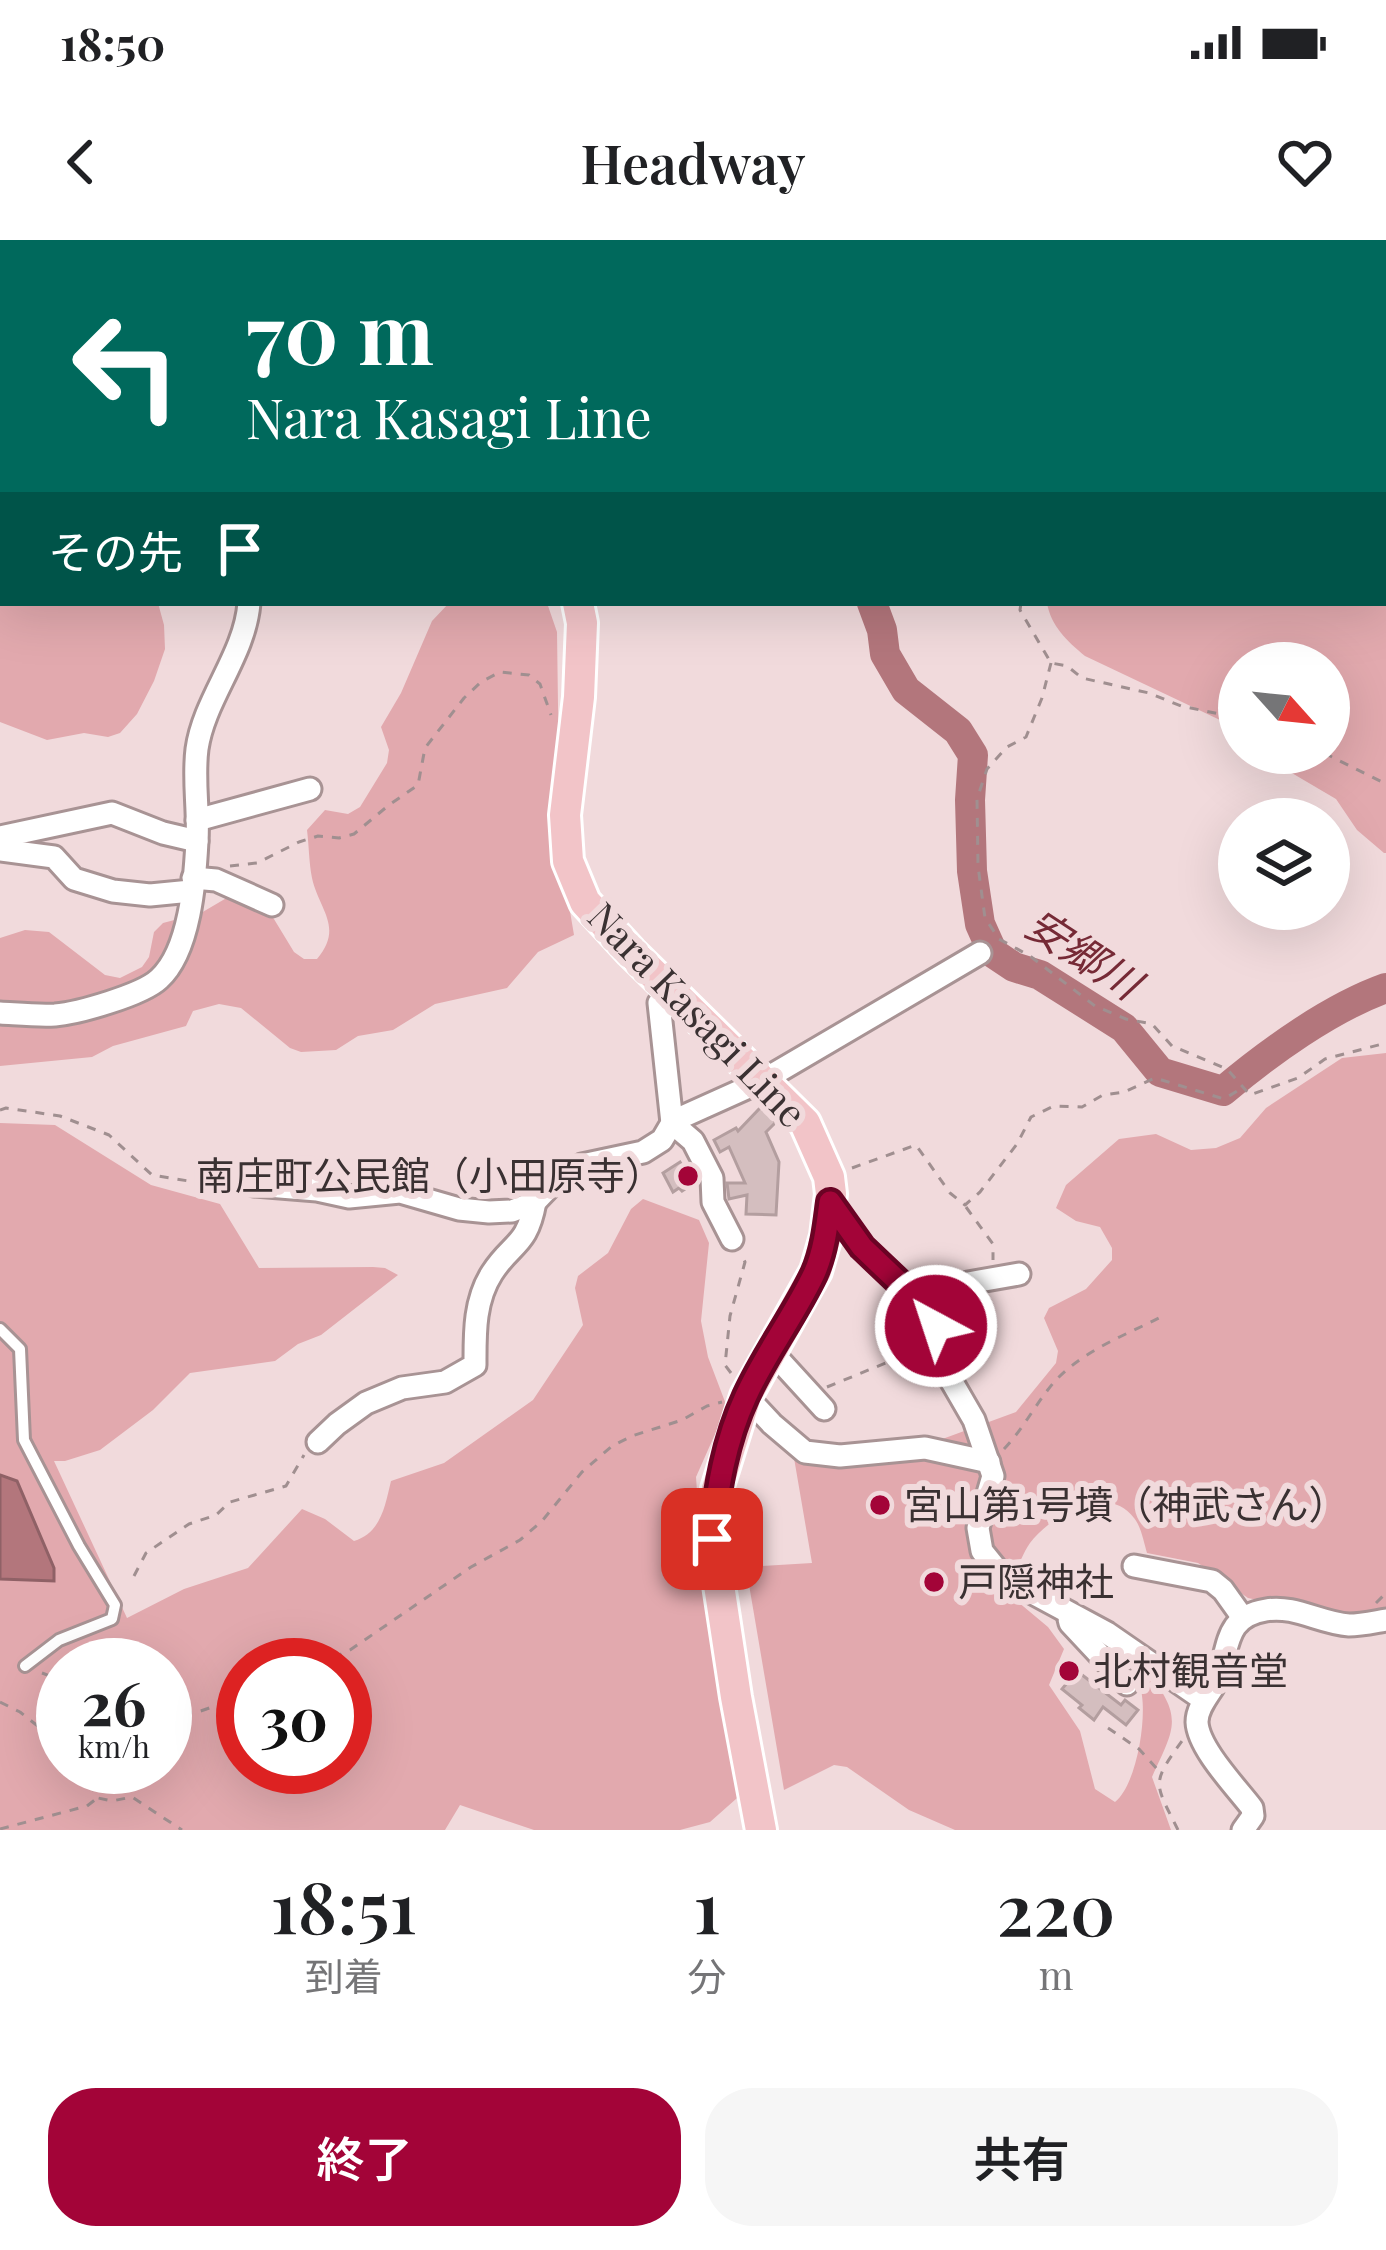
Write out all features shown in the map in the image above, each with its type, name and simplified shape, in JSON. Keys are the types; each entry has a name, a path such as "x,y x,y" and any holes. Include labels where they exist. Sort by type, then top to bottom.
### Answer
{"main road":[{"name":"Nara Kasagi Line","path":"579,606 579,693 565,815 568,861 585,902 805,1123 829,1190"},
{"path":"761,1830 712,1539 717,1489 746,1396 816,1271 826,1236 829,1190"}],"street":[{"path":"0,1013 58,1015 121,996 158,980 181,947 200,883 197,746 248,606"},
{"path":"0,837 112,812 164,832 197,831 310,789"},
{"path":"0,850 54,857 74,879 113,891 150,895 200,883 272,905"},
{"path":"254,1185 349,1197 400,1192 459,1209 512,1210 535,1202 556,1180 582,1165 644,1152 662,1140 672,1124 762,1081 980,953"},
{"path":"672,992 659,1003 672,1124 693,1141 712,1178 713,1202 732,1239"},
{"path":"829,1190 862,1247 924,1306 940,1335 952,1382 974,1420 993,1476 977,1528 982,1551 1003,1577 1107,1633 1200,1710"},
{"path":"318,1442 366,1403 402,1388 445,1382 475,1365 475,1319 491,1274 524,1239 535,1202"},
{"path":"924,1306 968,1283 1019,1274"},
{"path":"771,1351 818,1402"},
{"path":"746,1396 805,1452 840,1456 926,1448 989,1462"},
{"path":"1134,1566 1212,1581 1243,1618"},
{"path":"1243,1830 1252,1808 1204,1744 1200,1710 1216,1682 1226,1639 1243,1618 1261,1610 1284,1608 1348,1625 1386,1621"},
{"path":"1067,1612 1070,1623 1127,1684"}],"lane":[{"path":"0,1329 20,1349 24,1440 115,1605 112,1619 59,1640 25,1666"}],"path":[{"path":"1021,606 1051,663 1026,737 1007,747 987,769 977,799 985,918 999,939 1030,956 1095,1006 1152,1024 1172,1046 1227,1070 1250,1095 1298,1078 1325,1059 1386,1043"},
{"path":"1051,663 1066,666 1082,678 1218,714"},
{"path":"200,883 232,865 257,863 298,842 354,834 418,785 425,748 464,698 500,672 529,674 540,684 554,721"},
{"path":"1350,766 1386,784"},
{"path":"965,1205 1017,1144 1031,1117 1054,1106 1082,1107 1102,1095 1124,1092 1155,1078 1224,1100 1243,1088"},
{"path":"0,1110 60,1116 109,1135 152,1175 213,1185 254,1185"},
{"path":"829,1190 916,1145 993,1244 994,1259 968,1275 968,1283"},
{"path":"367,1638 471,1567 520,1540 612,1446 706,1406 746,1396 725,1365 730,1316 746,1262 732,1239"},
{"path":"989,1462 1022,1430 1056,1381 1082,1358 1159,1318"},
{"path":"818,1402 853,1375 940,1335"},
{"path":"134,1576 146,1552 176,1532 216,1515 230,1502 286,1486 300,1458 318,1442"},
{"path":"25,1666 36,1670"},
{"path":"0,1702 36,1725"},
{"path":"1178,1830 1160,1796 1160,1772 1200,1710"},
{"path":"1108,1728 1139,1749 1160,1772"},
{"path":"96,1794 98,1798"},
{"path":"0,1829 87,1806 98,1798 132,1798 182,1830"}],"shaded area":[{"path":"0,606 159,606 165,649 137,714 120,733 47,740 0,722"},
{"path":"446,606 548,606 557,632 560,852 574,935 538,952 507,988 435,1004 393,1030 358,1036 336,1050 290,1048 241,1008 219,1004 193,1011 186,1026 113,1046 92,1057 0,1066 0,938 25,930 49,932 105,975 120,978 142,967 154,932 163,923 201,913 252,883 294,952 304,959 317,959 329,928 312,878 307,830 325,810 348,814 360,807 387,763 389,750 381,727 432,621"},
{"path":"1048,606 1386,606 1386,853 1350,820 1350,798 1334,798 1294,774 1350,774 1350,642 1218,642 1218,719 1085,656 1061,632"},
{"path":"1386,1053 1386,1612 1343,1618 1248,1598 1198,1563 1147,1553 1136,1521 1123,1508 1110,1503 1080,1507 1051,1523 1030,1543 1011,1596 1048,1627 1064,1649 1049,1685 1080,1731 1095,1789 1115,1802 1129,1782 1141,1737 1142,1696 1135,1677 1146,1670 1158,1686 1172,1722 1152,1777 1171,1830 955,1830 909,1810 847,1767 834,1765 784,1790 746,1567 812,1563 794,1458 866,1467 1016,1412 1056,1363 1058,1351 1044,1318 1049,1308 1086,1289 1112,1260 1112,1248 1100,1227 1076,1221 1056,1208 1066,1185 1119,1139 1156,1134 1191,1150 1216,1148 1240,1138 1266,1108 1342,1058"},
{"path":"0,1123 55,1125 151,1185 220,1204 259,1268 373,1267 398,1275 321,1335 275,1361 190,1373 153,1410 100,1450 54,1461 127,1618 184,1589 248,1568 302,1509 354,1541 363,1537 380,1517 391,1481 444,1463 533,1400 583,1325 575,1288 578,1276 608,1253 631,1209 643,1199 699,1220 709,1243 701,1321 708,1357 727,1407 696,1477 700,1535 745,1791 710,1822 680,1830 534,1830 460,1805 445,1830 0,1830"},
{"path":"0,1475 17,1481 54,1568 54,1581 0,1579"}],"building":[{"path":"761,1107 776,1122 766,1132 779,1162 776,1215 746,1214 747,1195 729,1199 727,1183 745,1183 729,1147 720,1152 714,1140 738,1131"},
{"name":"南庄町公民館（小田原寺）","path":"680,1162 683,1167 688,1164 697,1181 673,1192 663,1173"},
{"path":"1077,1671 1121,1705 1125,1700 1138,1710 1126,1725 1103,1707 1094,1720 1079,1708 1082,1705 1062,1689"}],"waterway":[{"name":"安郷川","path":"873,606 885,654 906,690 958,731 973,755 972,871 980,924 993,953 1014,967 1040,975 1124,1028 1160,1072 1223,1091 1300,1033 1386,988"}],"place":[{"name":"南庄町公民館（小田原寺）","path":"688,1176"},
{"name":"宮山第1号墳（神武さん）","path":"880,1505"},
{"name":"戸隠神社","path":"934,1582"},
{"name":"北村観音堂","path":"1069,1671"}],"route":[{"path":"712,1539 726,1453 746,1396 816,1271 830,1202 862,1247 924,1306 936,1326"}]}
